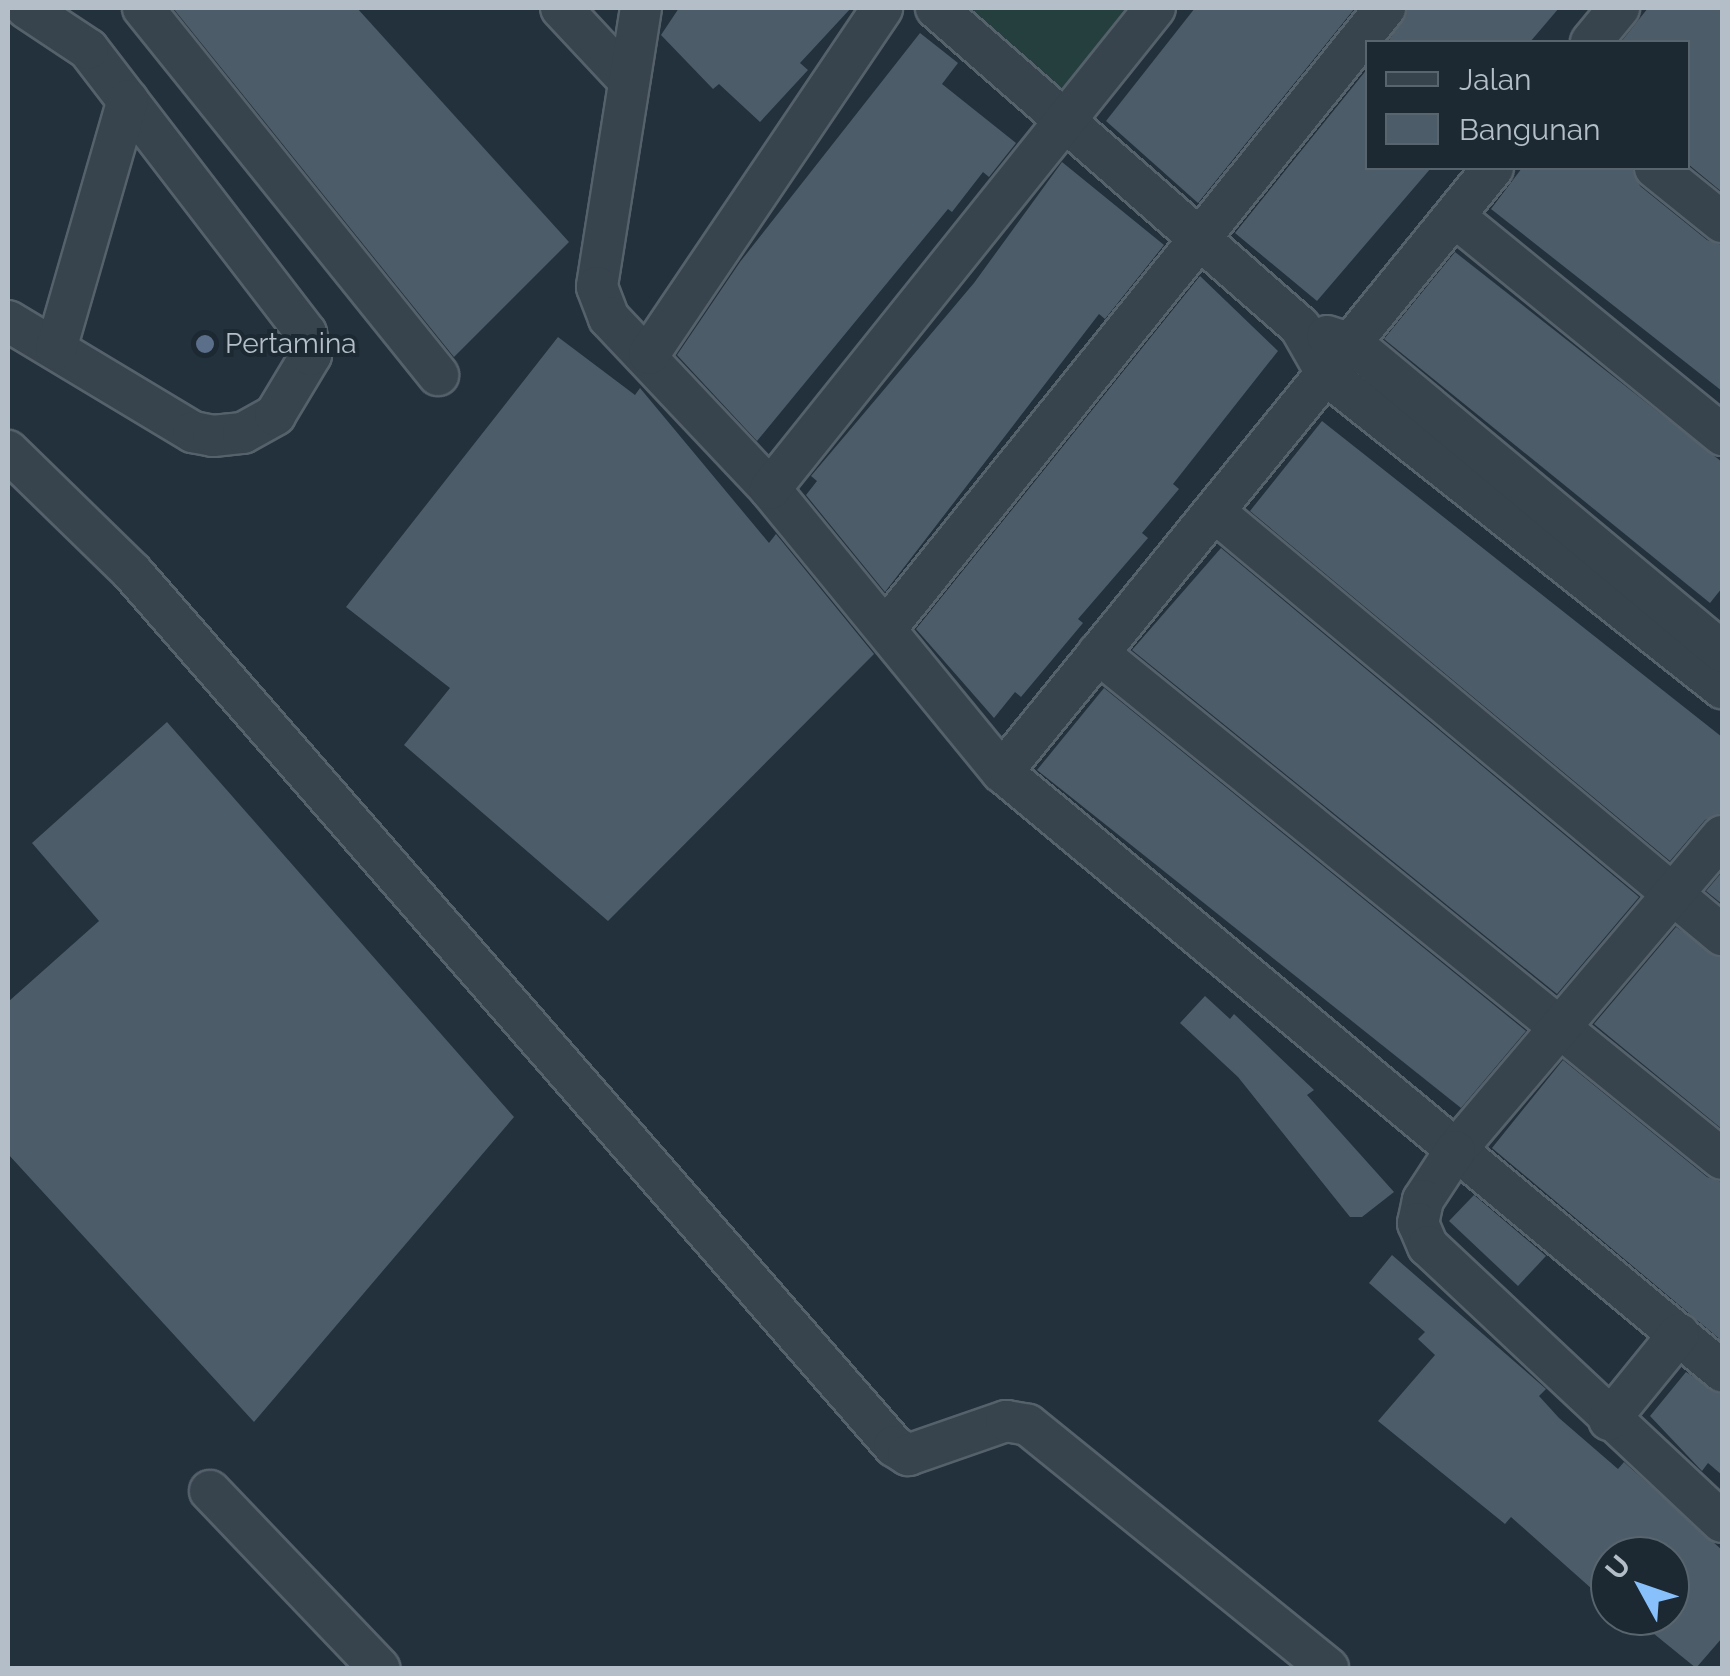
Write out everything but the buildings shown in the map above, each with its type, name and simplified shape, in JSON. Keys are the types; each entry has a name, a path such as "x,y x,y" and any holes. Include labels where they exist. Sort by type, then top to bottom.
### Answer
{"street":[{"path":"143,8 438,374"},
{"path":"561,8 629,80"},
{"path":"641,8 598,294 610,318 648,354 888,626 1002,772 1722,1371"},
{"path":"648,354 882,8"},
{"path":"936,8 1300,327 1328,376 1722,652"},
{"path":"770,490 1155,8"},
{"path":"888,626 1204,240 1385,8"},
{"path":"1593,40 1620,8"},
{"path":"9,321 193,432 213,436 258,426 293,394 309,367 306,333 128,100 88,49 33,12"},
{"path":"56,349 128,100"},
{"path":"1002,772 1354,345 1491,170"},
{"path":"1657,170 1722,222"},
{"path":"1455,217 1722,435"},
{"path":"1300,327 1354,345 1722,688"},
{"path":"8,451 132,572 894,1446 908,1454 1006,1421 1028,1426 1328,1668"},
{"path":"1216,513 1722,935"},
{"path":"1098,653 1722,1159"},
{"path":"1722,836 1676,897 1455,1152 1424,1200 1422,1236 1609,1420 1722,1522"},
{"path":"1609,1420 1679,1334"},
{"path":"210,1491 379,1668"}],"green space":[{"path":"936,8 1155,8 1066,118"}],"place":[{"name":"Pertamina","path":"205,344"}]}
